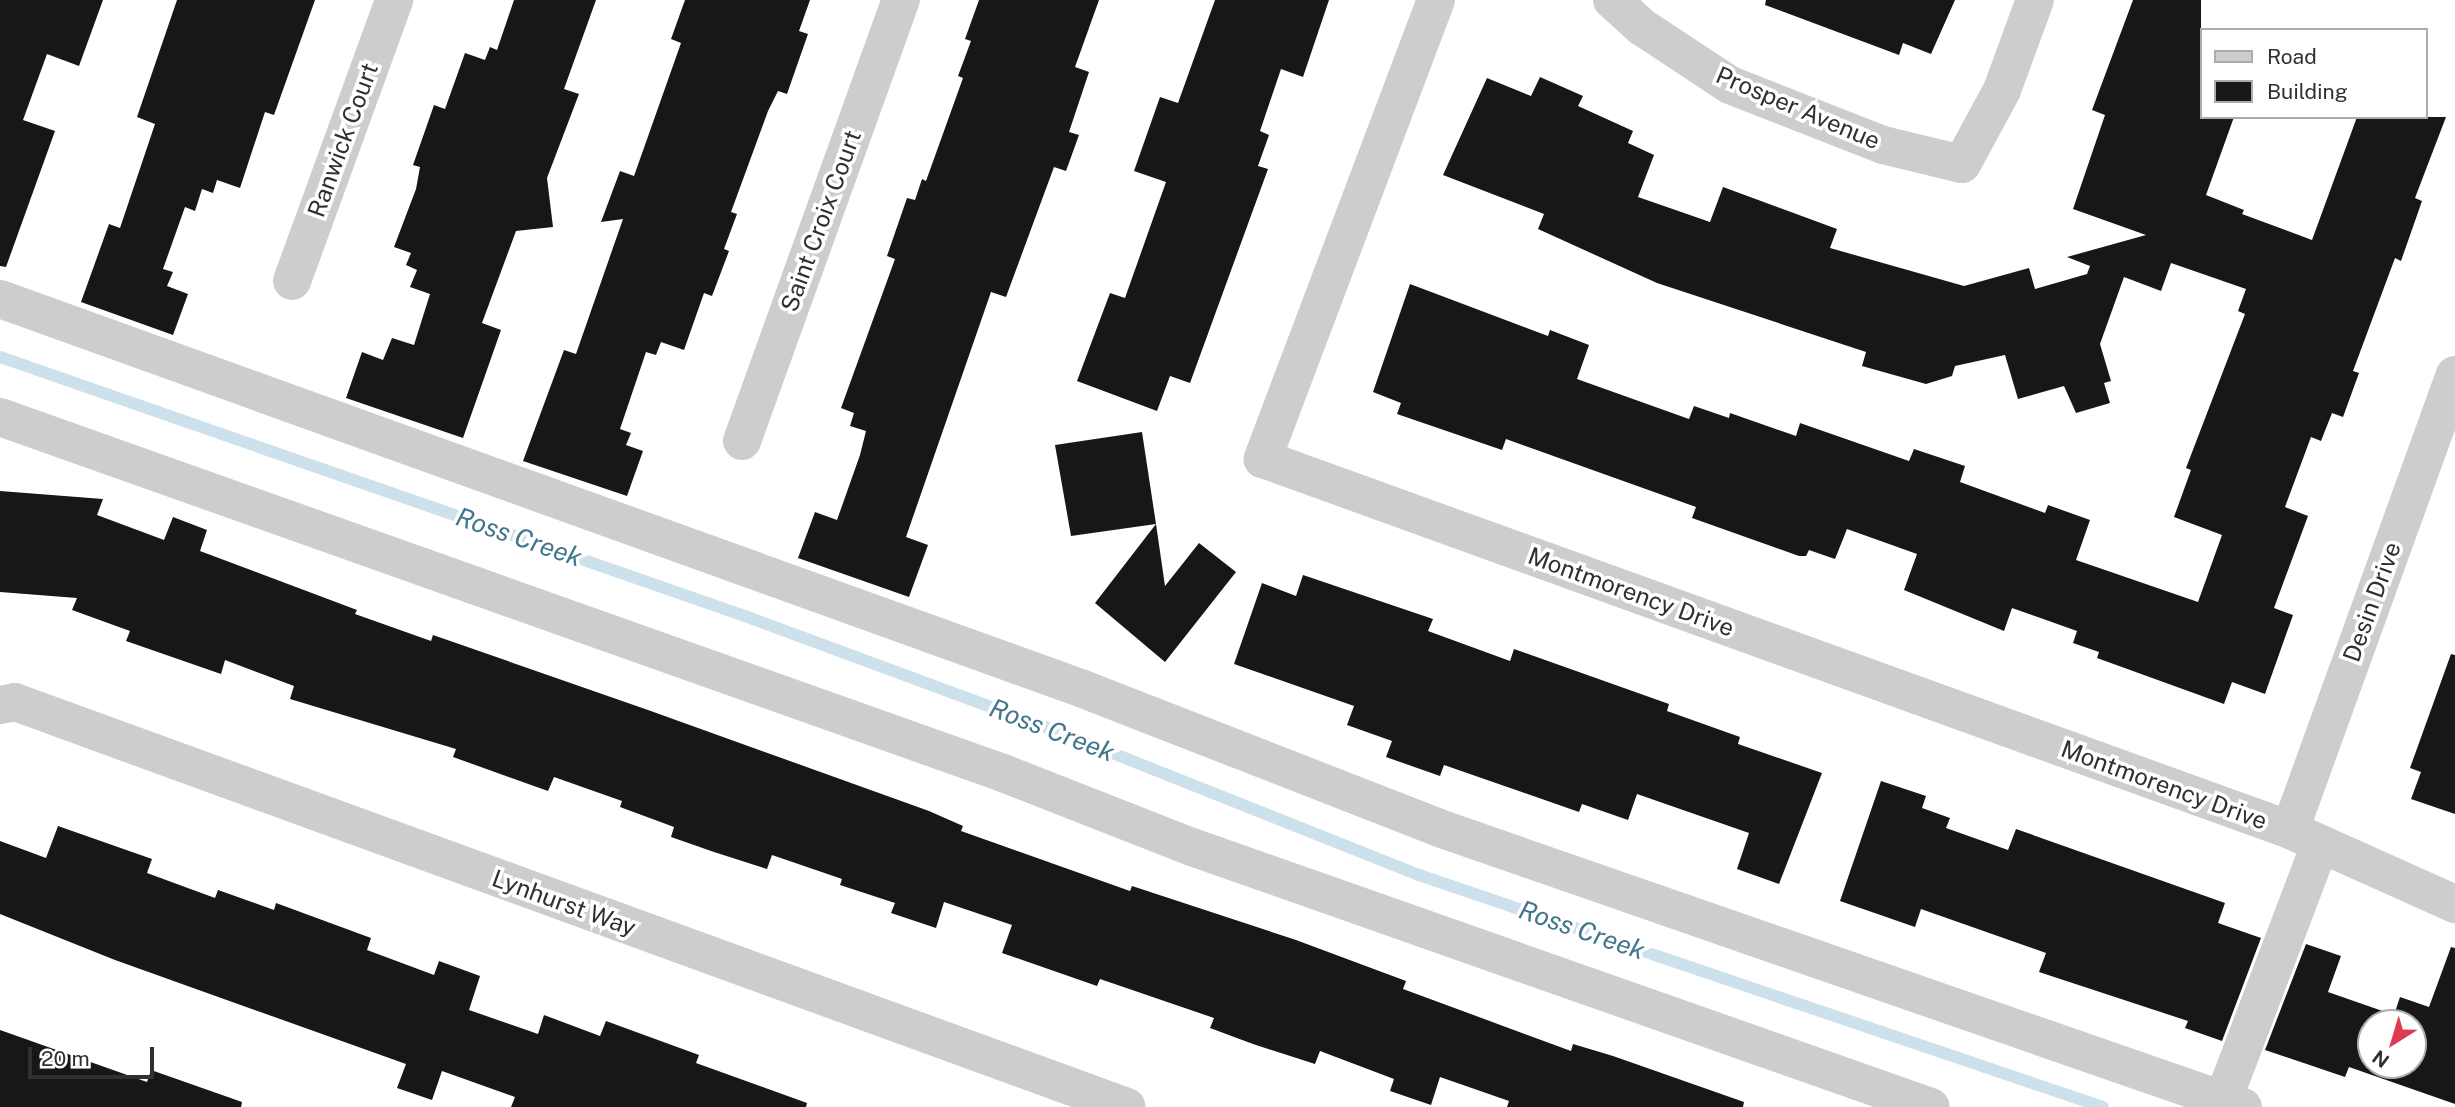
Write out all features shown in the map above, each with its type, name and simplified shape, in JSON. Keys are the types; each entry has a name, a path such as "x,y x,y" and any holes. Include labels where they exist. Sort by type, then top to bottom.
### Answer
{"street":[{"name":"Ranwick Court","path":"292,281 394,0"},
{"name":"Saint Croix Court","path":"741,442 901,0"},
{"name":"Montmorency Drive","path":"1437,0 1263,459 2305,837 2455,904"},
{"name":"Prosper Avenue","path":"1612,0 1642,27 1730,85 1883,145 1962,164 2001,90 2035,0"},
{"path":"0,299 1019,666 1439,828 2233,1103"},
{"name":"Desin Drive","path":"2233,1103 2305,837 2455,375"},
{"path":"0,417 1003,773 1192,847 1931,1107"},
{"name":"Lynhurst Way","path":"0,705 15,702 1068,1097 1127,1107"}],"building":[{"path":"0,0 103,0 79,66 47,54 23,120 55,131 6,267 0,266"},
{"path":"177,0 315,0 274,115 265,112 240,188 217,180 213,193 202,189 195,211 185,207 163,269 173,272 167,286 188,294 173,335 81,302 109,224 120,228 155,124 137,117"},
{"path":"514,0 596,0 564,89 579,94 547,178 553,227 516,231 482,323 501,330 463,438 346,398 362,352 383,360 392,338 414,345 430,294 410,287 417,270 406,265 411,253 394,247 416,189 420,167 413,165 434,105 445,109 465,53 485,60 490,47 497,50"},
{"path":"685,0 810,0 799,31 808,34 787,94 778,91 768,111 731,212 737,214 724,249 729,251 712,296 704,293 684,350 661,342 656,355 646,352 620,429 631,433 626,445 643,451 627,496 523,461 564,350 576,354 623,219 601,222 620,171 634,176 681,43 671,39"},
{"path":"979,0 1099,0 1075,67 1089,72 1069,132 1079,135 1066,171 1054,167 1006,297 991,292 906,537 928,545 909,597 798,558 815,512 837,520 860,455 866,431 850,426 854,413 841,408 895,259 887,256 907,198 915,200 922,179 926,181 963,78 958,76 971,41 965,39"},
{"path":"1215,0 1329,0 1303,77 1281,69 1260,131 1269,135 1258,166 1268,169 1190,383 1170,376 1157,411 1077,381 1110,293 1125,298 1166,182 1134,171 1160,97 1178,103"},
{"path":"1766,0 1955,0 1931,54 1903,43 1899,55 1765,5"},
{"path":"2133,0 2201,0 2200,119 2233,119 2206,195 2244,210 2242,214 2312,240 2356,119 2446,117 2415,198 2422,201 2401,261 2395,258 2353,371 2359,373 2343,417 2332,413 2321,441 2311,437 2285,507 2308,516 2274,608 2293,615 2265,694 2232,682 2224,704 2097,658 2099,652 2073,643 2077,631 2012,608 2004,631 1904,590 1917,554 1847,529 1835,559 1809,550 1806,556 1799,556 1692,518 1696,507 1506,439 1502,450 1397,414 1401,403 1373,392 1410,284 1548,336 1550,330 1589,345 1577,379 1689,419 1694,406 1729,418 1730,413 1796,436 1800,423 1909,461 1914,449 1965,466 1960,482 2045,513 2048,505 2090,520 2076,560 2198,602 2222,535 2174,517 2191,470 2186,468 2245,314 2238,311 2246,289 2171,263 2161,291 2124,277 2100,344 2111,381 2104,383 2110,403 2076,413 2064,386 2018,399 2005,355 1955,366 1952,376 1926,384 1862,366 1866,352 1657,283 1538,229 1544,214 1443,175 1487,78 1531,96 1540,77 1583,96 1578,106 1633,131 1628,143 1654,155 1638,197 1710,222 1723,187 1837,229 1830,248 1964,286 2029,268 2035,289 2087,274 2090,266 2067,257 2146,235 2073,209 2105,115 2092,110"},
{"path":"1142,432 1156,524 1071,536 1055,445"},
{"path":"0,491 103,499 97,515 164,540 173,517 207,530 200,551 357,610 355,614 431,641 433,635 648,710 929,811 963,826 961,831 1130,891 1132,886 1296,940 1406,981 1403,989 1571,1051 1573,1044 1613,1056 1744,1102 1743,1107 1507,1107 1509,1101 1440,1077 1431,1105 1390,1091 1394,1079 1320,1051 1315,1064 1253,1044 1210,1028 1214,1018 1100,979 1097,986 1002,953 1012,925 944,902 936,928 891,913 895,903 840,885 842,879 772,855 767,869 671,837 674,827 620,807 622,801 554,777 548,791 453,757 456,749 290,699 294,686 225,660 221,674 126,641 130,631 72,610 77,598 0,592"},
{"path":"1156,524 1165,586 1199,543 1236,572 1165,662 1095,603"},
{"path":"1303,575 1433,619 1428,631 1510,661 1514,649 1669,704 1667,711 1740,737 1738,744 1822,773 1779,884 1737,869 1749,833 1637,794 1628,820 1582,804 1579,812 1444,765 1440,776 1386,757 1392,741 1347,725 1354,706 1234,664 1262,583 1296,596"},
{"path":"2451,654 2455,655 2455,814 2411,799 2421,772 2410,768"},
{"path":"1881,781 1926,796 1922,808 1950,818 1946,828 2008,850 2016,829 2225,903 2218,923 2261,938 2222,1041 2185,1028 2188,1021 2039,972 2046,953 1921,909 1915,927 1840,901"},
{"path":"58,826 152,859 147,873 215,898 218,890 274,910 276,903 371,938 367,950 434,975 439,961 480,976 469,1010 538,1034 544,1015 600,1036 606,1021 699,1055 696,1063 807,1103 806,1107 511,1107 515,1097 442,1071 432,1100 397,1088 406,1064 115,960 0,914 0,841 46,858"},
{"path":"2306,944 2341,956 2328,992 2377,1009 2357,1009 2357,1070 2349,1067 2345,1077 2265,1050"},
{"path":"2451,947 2455,948 2455,1104 2383,1079 2427,1079 2427,1009 2396,1009 2400,997 2429,1007"},
{"path":"0,1030 147,1082 151,1070 242,1102 241,1107 0,1107"}],"waterway":[{"name":"Ross Creek","path":"0,357 745,616 1067,735 1419,875 2103,1107"}]}
